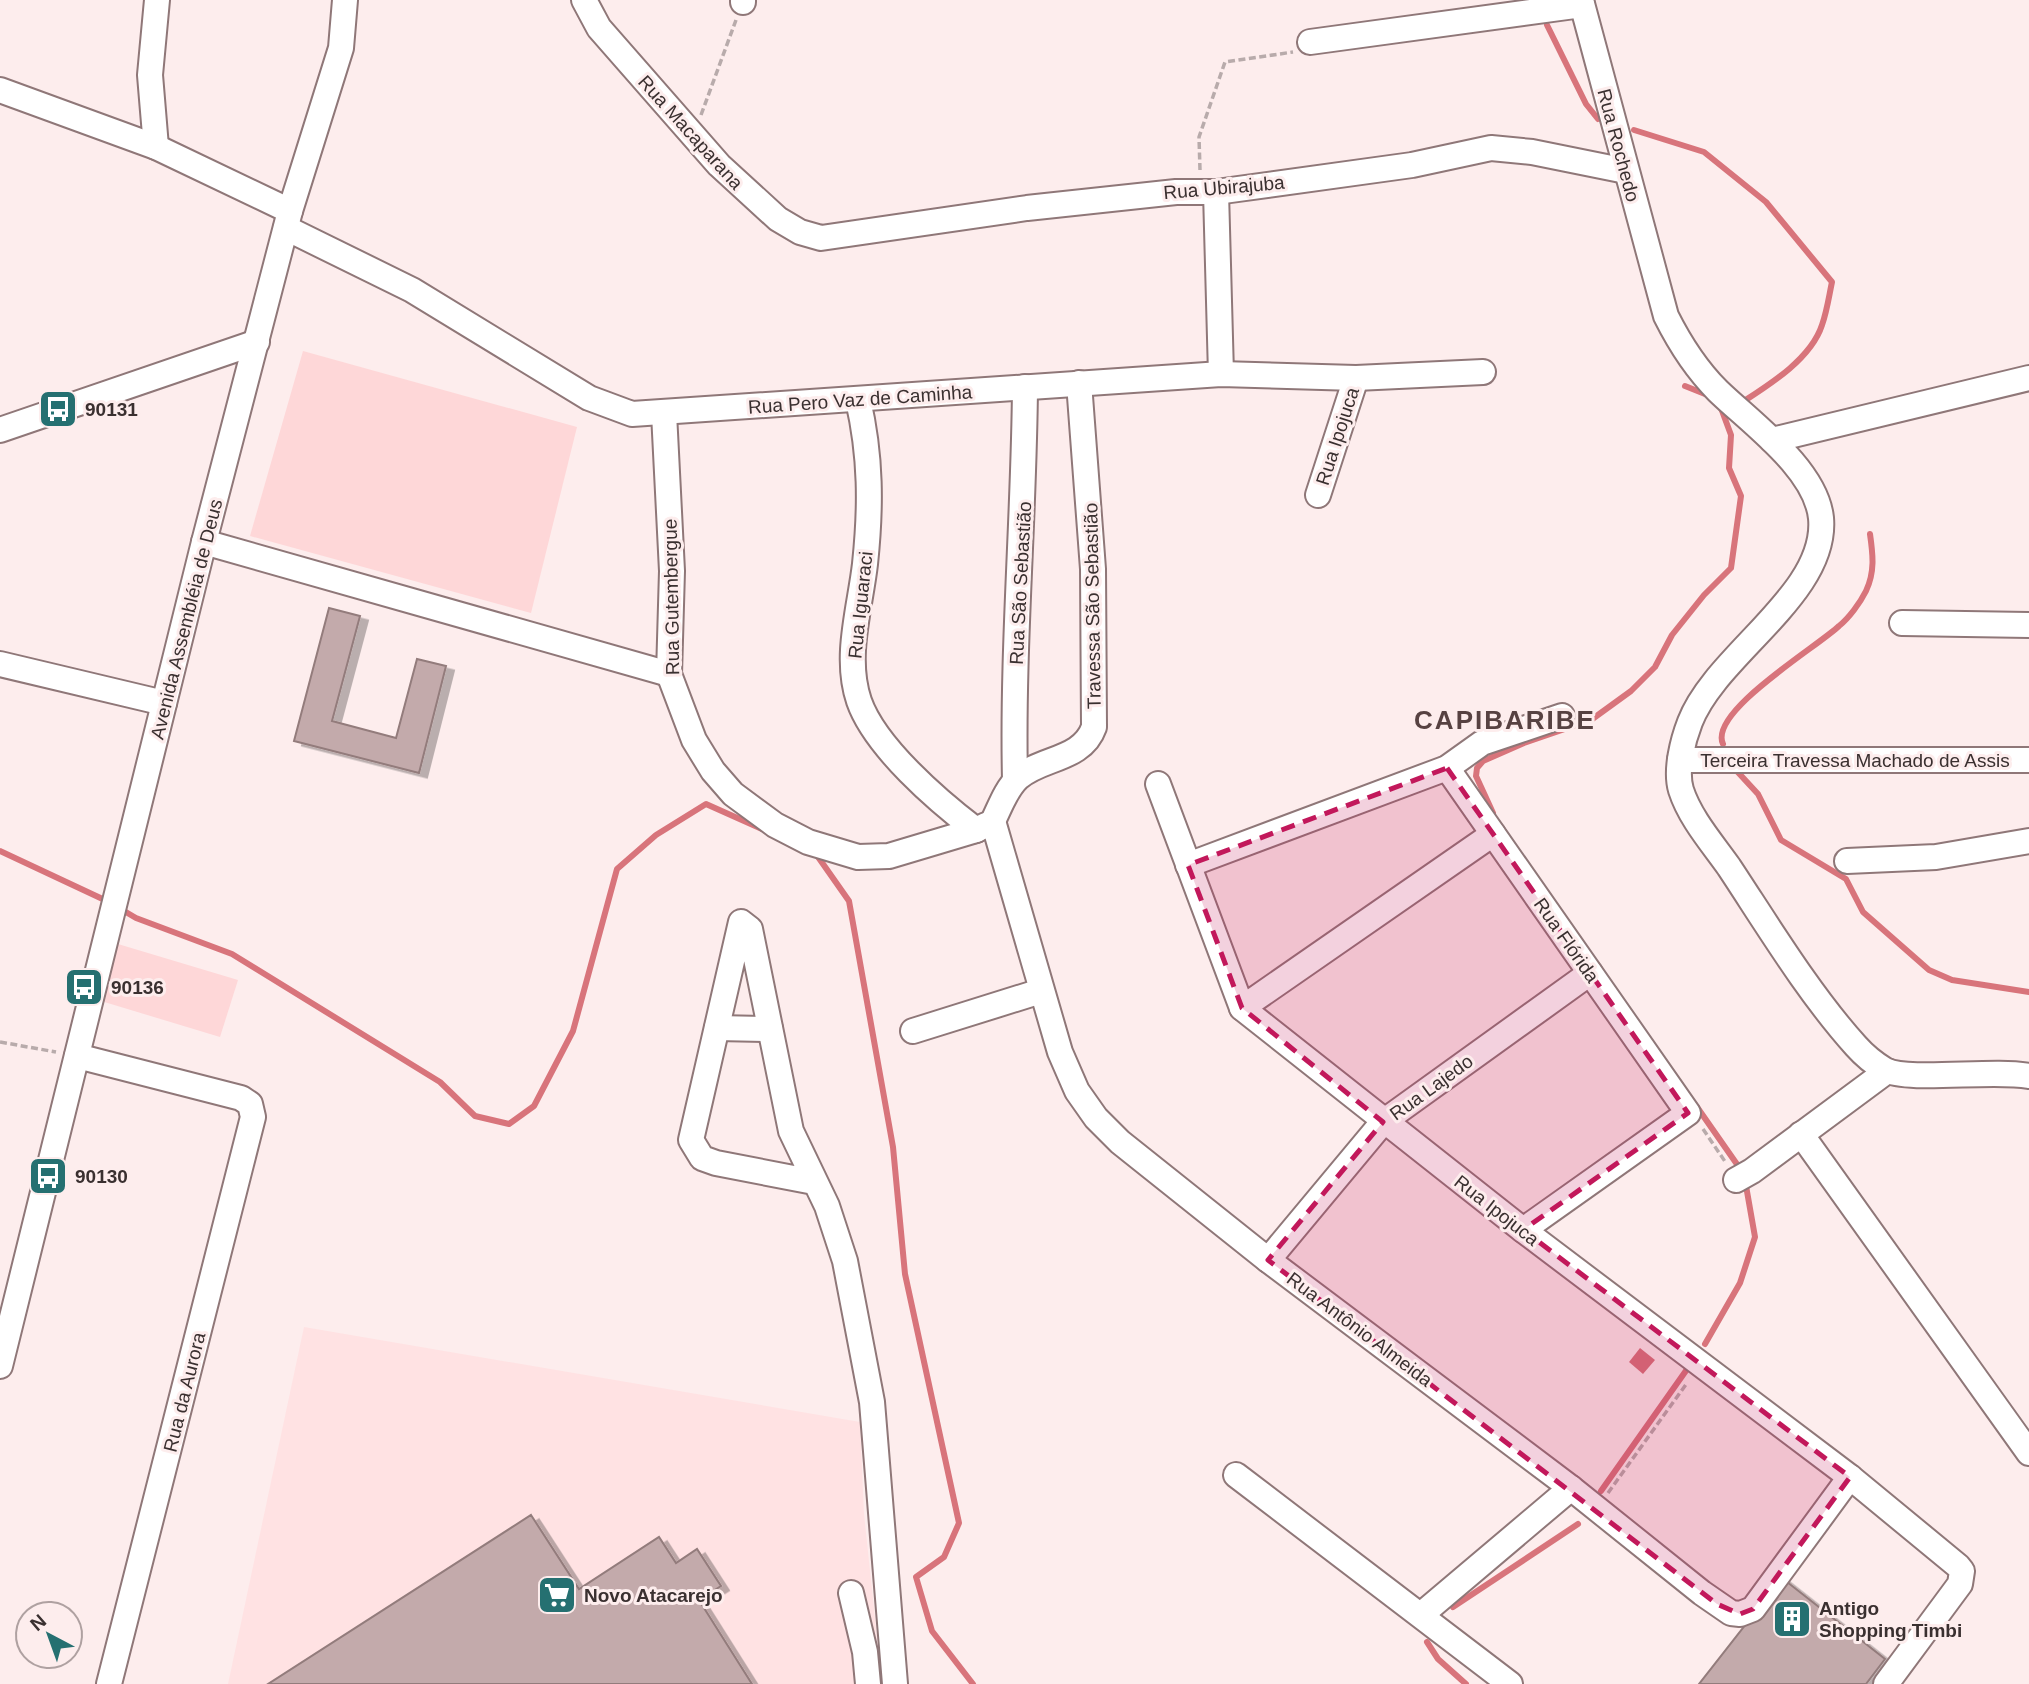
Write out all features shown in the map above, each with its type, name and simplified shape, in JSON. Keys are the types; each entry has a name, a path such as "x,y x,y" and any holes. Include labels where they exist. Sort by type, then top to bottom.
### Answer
{"street":[{"path":"156,147 150,75 158,0"},
{"name":"Avenida Assembléia de Deus","path":"77,1056 204,542 288,219 341,48 345,0"},
{"name":"Rua Macaparana","path":"584,0 589,15 605,36 719,165 790,227 821,238"},
{"path":"1310,42 1581,2"},
{"name":"Rua Rochedo","path":"1581,2 1657,289 1681,346 1725,397 1772,440 1809,486 1821,518 1815,555 1792,596 1729,663 1705,694 1691,721 1680,760"},
{"name":"Rua Pero Vaz de Caminha","path":"0,90 156,147 412,290 589,398 622,412 664,413 1221,374 1356,378 1483,372"},
{"name":"Rua Ubirajuba","path":"821,238 1027,208 1176,192 1208,192 1412,165 1491,148 1532,152 1626,171"},
{"path":"1208,192 1221,374"},
{"path":"0,430 257,342"},
{"name":"Rua Ipojuca","path":"1318,495 1356,378"},
{"path":"1772,440 2029,378"},
{"name":"Travessa São Sebastião","path":"1015,780 1077,750 1088,740 1094,727 1093,569 1079,383"},
{"name":"Rua São Sebastião","path":"1015,780 1015,679 1024,510 1025,387"},
{"name":"Rua Iguaraci","path":"858,400 870,480 864,565 853,654 854,682 860,703 872,725 906,767 939,800 985,825"},
{"name":"Rua Gutembergue","path":"664,413 672,571 669,674 694,740 722,783 752,810 808,842 858,857 873,858 909,851 985,825"},
{"path":"204,542 669,674"},
{"path":"1902,622 2029,625"},
{"path":"0,664 164,703"},
{"path":"1188,865 1447,768 1482,743 1562,716"},
{"path":"1680,760 1680,787 1691,812 1858,1049 1887,1071 1912,1075 2003,1072 2029,1076"},
{"name":"Terceira Travessa Machado de Assis","path":"1680,760 2029,760"},
{"name":"Rua Flórida","path":"1447,768 1688,1113"},
{"path":"985,825 1015,780"},
{"path":"1158,784 1242,1008 1493,834"},
{"name":"Rua Antônio Almeida","path":"985,825 1060,1052 1077,1091 1096,1118 1120,1142 1268,1260 1571,1488 1717,1604 1731,1613 1740,1614 1753,1609 1850,1477"},
{"path":"1847,861 1936,857 2029,841"},
{"path":"814,1182 716,1163 702,1158 691,1140 741,922 750,929 791,1131 827,1206 845,1261 872,1402 895,1684"},
{"name":"Rua Lajedo","path":"1268,1260 1383,1122 1590,973"},
{"path":"913,1031 1041,991"},
{"name":"Rua Ipojuca","path":"1242,1008 1522,1230 1850,1477 1945,1553 1962,1571 1961,1584 1886,1684"},
{"path":"717,1028 770,1029"},
{"path":"0,1366 77,1056"},
{"name":"Rua da Aurora","path":"77,1056 247,1101 253,1117 109,1684"},
{"path":"1744,1175 1887,1071"},
{"path":"1522,1230 1688,1113"},
{"path":"1801,1134 2029,1453"},
{"path":"1236,1475 1422,1614 1510,1684"},
{"path":"1422,1614 1571,1488"},
{"path":"851,1593 865,1652 868,1684"}],"path":[{"path":"694,134 743,1"},
{"path":"1208,192 1199,137 1225,62 1291,53 1310,42"},
{"path":"0,1042 77,1056"},
{"path":"1688,1113 1744,1175"},
{"path":"1597,1509 1700,1364"}],"highlighted area":[{"path":"1447,768 1688,1113 1523,1230 1850,1477 1753,1609 1740,1614 1717,1604 1268,1260 1383,1122 1242,1008 1188,865"}],"shaded area":[{"path":"303,351 577,427 531,613 250,536"},
{"path":"118,944 238,980 220,1037 101,1001"},
{"path":"304,1327 860,1422 864,1514 882,1684 228,1684"},
{"path":"1640,1348 1655,1360 1643,1374 1629,1362"}],"building":[{"path":"329,608 360,616 332,721 396,738 417,659 446,666 419,773 294,741"},
{"name":"Novo Atacarejo","path":"531,1515 579,1589 659,1537 676,1563 697,1549 721,1586 699,1600 752,1684 268,1684"},
{"name":"Antigo Shopping Timbi","path":"1782,1578 1885,1659 1866,1684 1699,1684"}],"waterway":[{"path":"1547,25 1586,104 1598,119"},
{"path":"1634,130 1704,152 1766,202 1832,282 1822,325 1809,349 1788,370 1741,403"},
{"path":"1685,386 1710,396"},
{"path":"1493,813 1476,776 1477,768 1483,761 1524,743 1591,720 1631,691 1655,667 1672,635 1704,595 1731,568 1741,496 1729,468 1731,435 1721,408"},
{"path":"1723,744 1723,731 1732,715 1747,698 1839,626 1857,605 1871,577 1870,534"},
{"path":"1734,768 1758,794 1781,840 1846,879 1863,912 1929,970 1952,980 2029,992"},
{"path":"119,908 136,918 232,954 440,1082 475,1116 509,1124 534,1106 573,1031 617,869 656,835 706,804 762,829"},
{"path":"0,851 109,902"},
{"path":"816,854 849,901 893,1147 905,1274 959,1523 944,1557 916,1577 932,1631 973,1684"},
{"path":"1697,1107 1741,1170"},
{"path":"1705,1344 1740,1283 1755,1237 1745,1180"},
{"path":"1601,1491 1690,1365"},
{"path":"1453,1607 1578,1524"},
{"path":"1427,1642 1438,1659 1466,1684"}],"place":[{"name":"90131","path":"58,409"},
{"name":"90136","path":"84,987"},
{"name":"90130","path":"48,1176"},
{"name":"Novo Atacarejo","path":"557,1595"},
{"name":"Antigo Shopping Timbi","path":"1792,1619"}],"district":[{"name":"CAPIBARIBE","path":"1505,720"}]}
